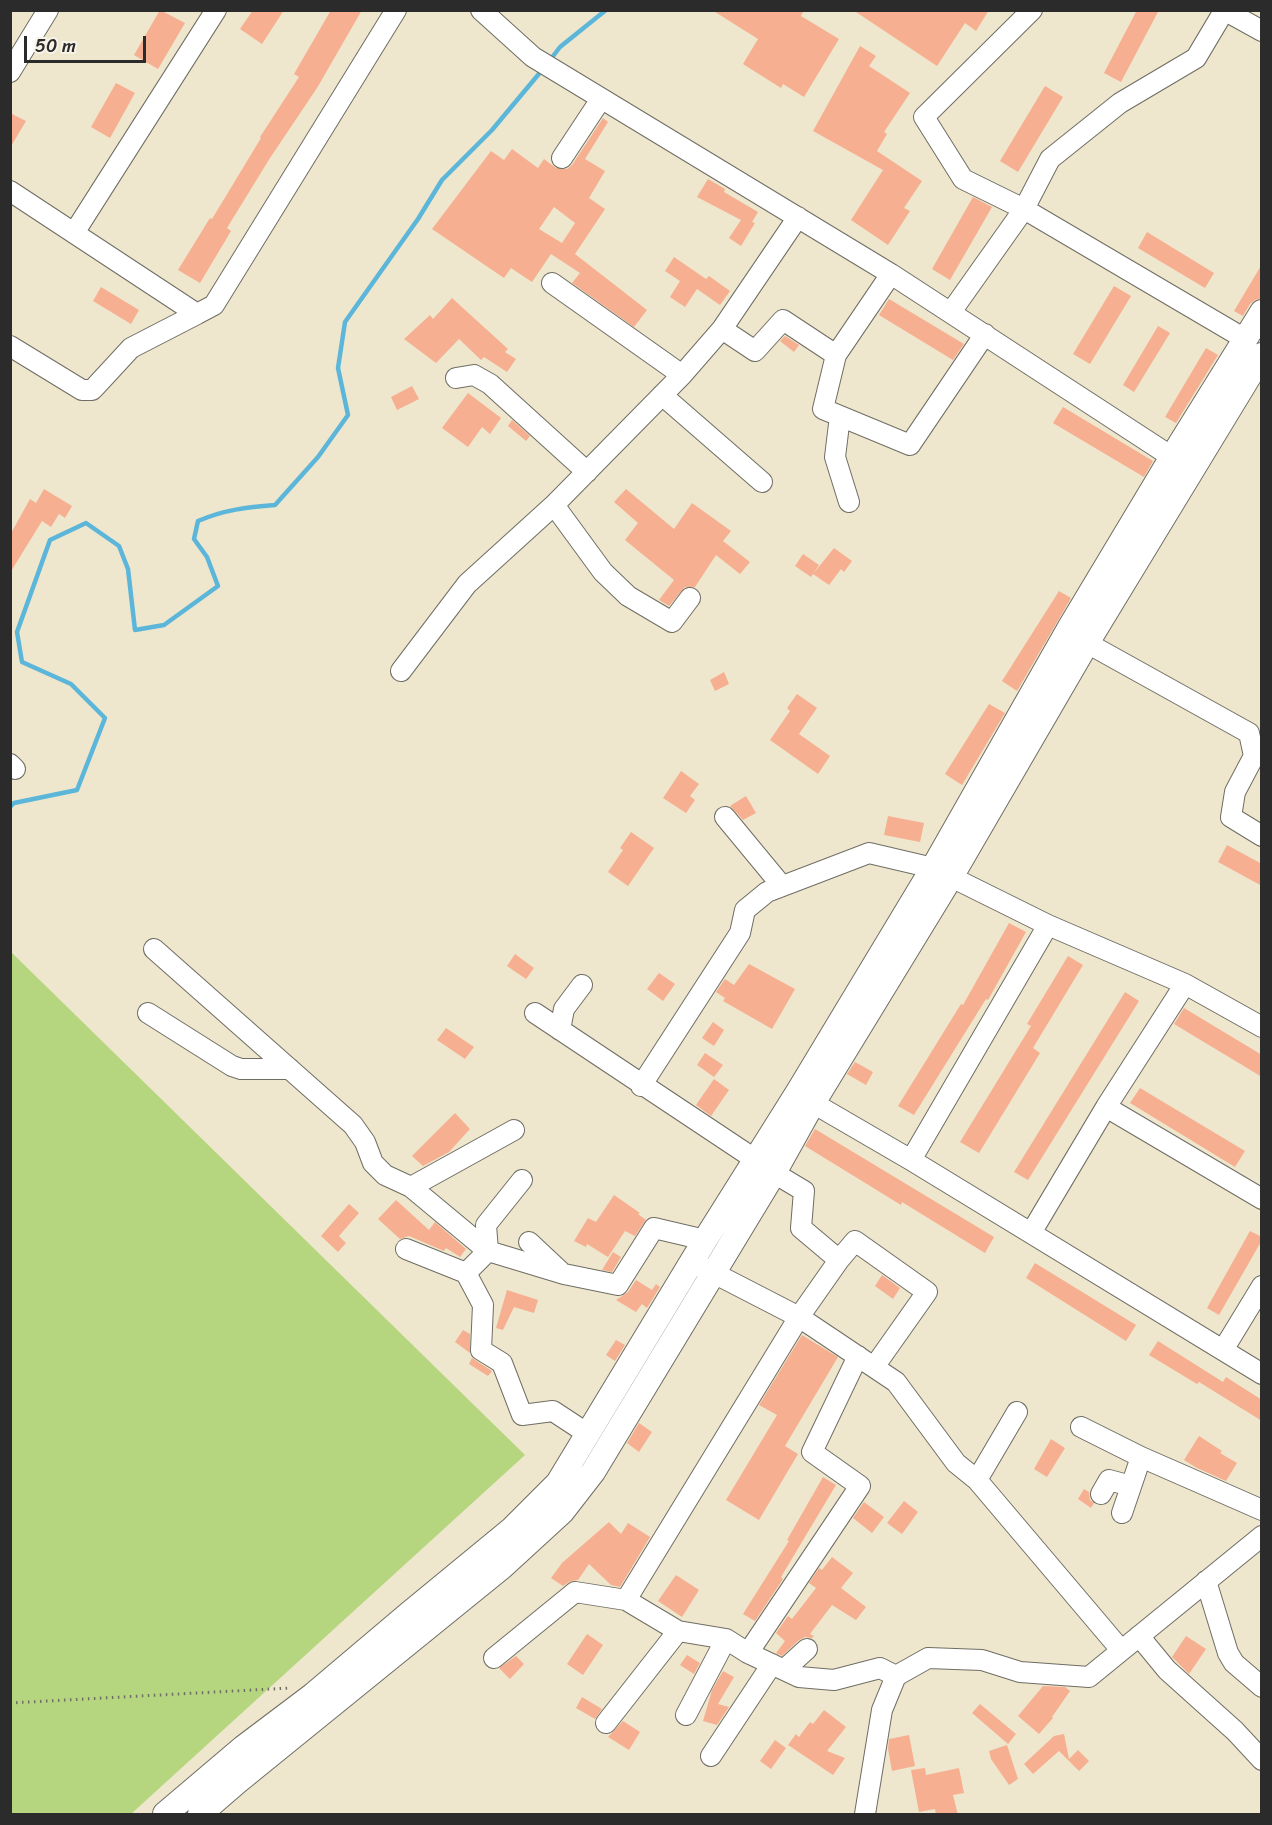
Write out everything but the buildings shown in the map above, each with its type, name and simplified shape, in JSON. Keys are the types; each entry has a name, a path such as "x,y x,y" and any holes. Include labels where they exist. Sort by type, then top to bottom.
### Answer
{"street":[{"path":"10,72 48,10"},
{"path":"74,233 216,10"},
{"path":"10,346 87,391 95,387 131,348 214,305 396,10"},
{"path":"481,10 533,57 562,76 891,274 1172,457"},
{"path":"1032,10 924,117 963,179 1024,209 1257,352"},
{"path":"951,312 1024,209 1050,159 1120,103 1196,58 1224,11 1262,31"},
{"path":"562,158 601,99"},
{"path":"10,191 197,314"},
{"path":"401,671 467,584 554,505 682,375 722,329 798,217"},
{"path":"891,274 836,355 824,409 910,445 985,334"},
{"path":"552,283 682,375"},
{"path":"165,1815 244,1747 313,1695 512,1529 558,1483 588,1434 702,1268 942,872 1087,643 1257,352 1262,312"},
{"path":"722,329 755,351 783,320 836,355"},
{"path":"200,1815 237,1782 502,1567 562,1512 593,1472 702,1268 705,1240 765,1167 813,1103 942,872 1065,637 1172,457 1257,352"},
{"path":"456,378 474,375 490,384 587,472"},
{"path":"662,395 762,482"},
{"path":"840,416 835,457 849,502"},
{"path":"554,505 603,572 628,596 672,622 690,598"},
{"path":"1087,643 1249,733 1254,756 1235,792 1231,817 1262,836"},
{"path":"725,817 782,886"},
{"path":"641,1086 740,933 745,910 767,892 869,853 942,872 1048,925 1185,984 1262,1027"},
{"path":"911,1160 1048,925"},
{"path":"154,949 353,1125 365,1142 373,1163 385,1175 411,1187 488,1251 564,1274 618,1285 654,1228 705,1240"},
{"path":"1031,1233 1106,1107 1185,984"},
{"path":"560,1030 564,1009 582,986"},
{"path":"148,1013 232,1066 241,1069 290,1069"},
{"path":"535,1013 641,1086 804,1191 801,1228 839,1260"},
{"path":"813,1103 911,1160 1262,1374"},
{"path":"1106,1107 1262,1199"},
{"path":"411,1187 514,1130"},
{"path":"466,1273 488,1251 486,1225 522,1180"},
{"path":"626,1600 799,1317 855,1241 927,1292 866,1361 812,1452 860,1486 748,1653"},
{"path":"529,1242 564,1274"},
{"path":"406,1249 466,1273 483,1305 481,1350 502,1364 522,1415 553,1412 588,1434"},
{"path":"702,1268 799,1317 896,1383 956,1463 977,1480 1121,1650"},
{"path":"1223,1350 1262,1286"},
{"path":"977,1480 1017,1412"},
{"path":"1081,1427 1141,1457 1262,1510"},
{"path":"1122,1513 1141,1457"},
{"path":"1101,1494 1109,1480 1131,1486"},
{"path":"865,1815 882,1710 896,1676 928,1658 982,1660 1020,1672 1089,1677 1262,1536"},
{"path":"1206,1581 1228,1653 1234,1663 1262,1688"},
{"path":"494,1658 574,1592 626,1600 678,1631 726,1639 748,1653 800,1677 834,1680 879,1668 896,1676"},
{"path":"606,1723 678,1631"},
{"path":"1139,1636 1167,1670 1235,1731 1262,1760"},
{"path":"686,1715 726,1639"},
{"path":"711,1756 778,1667 807,1649"}],"path":[{"path":"10,1703 291,1688 313,1695"}],"green space":[{"path":"10,951 525,1455 131,1814 11,1814"}],"waterway":[{"path":"550,60 560,47 606,10"},
{"path":"10,807 14,803 77,790 105,718 71,684 22,662 17,632 50,540 86,523 119,546 128,569 135,630 164,625 218,586 207,557 194,539 198,521 236,510 275,505 318,457 348,415 338,368 345,322 418,219 442,180 492,130 543,69"}]}
